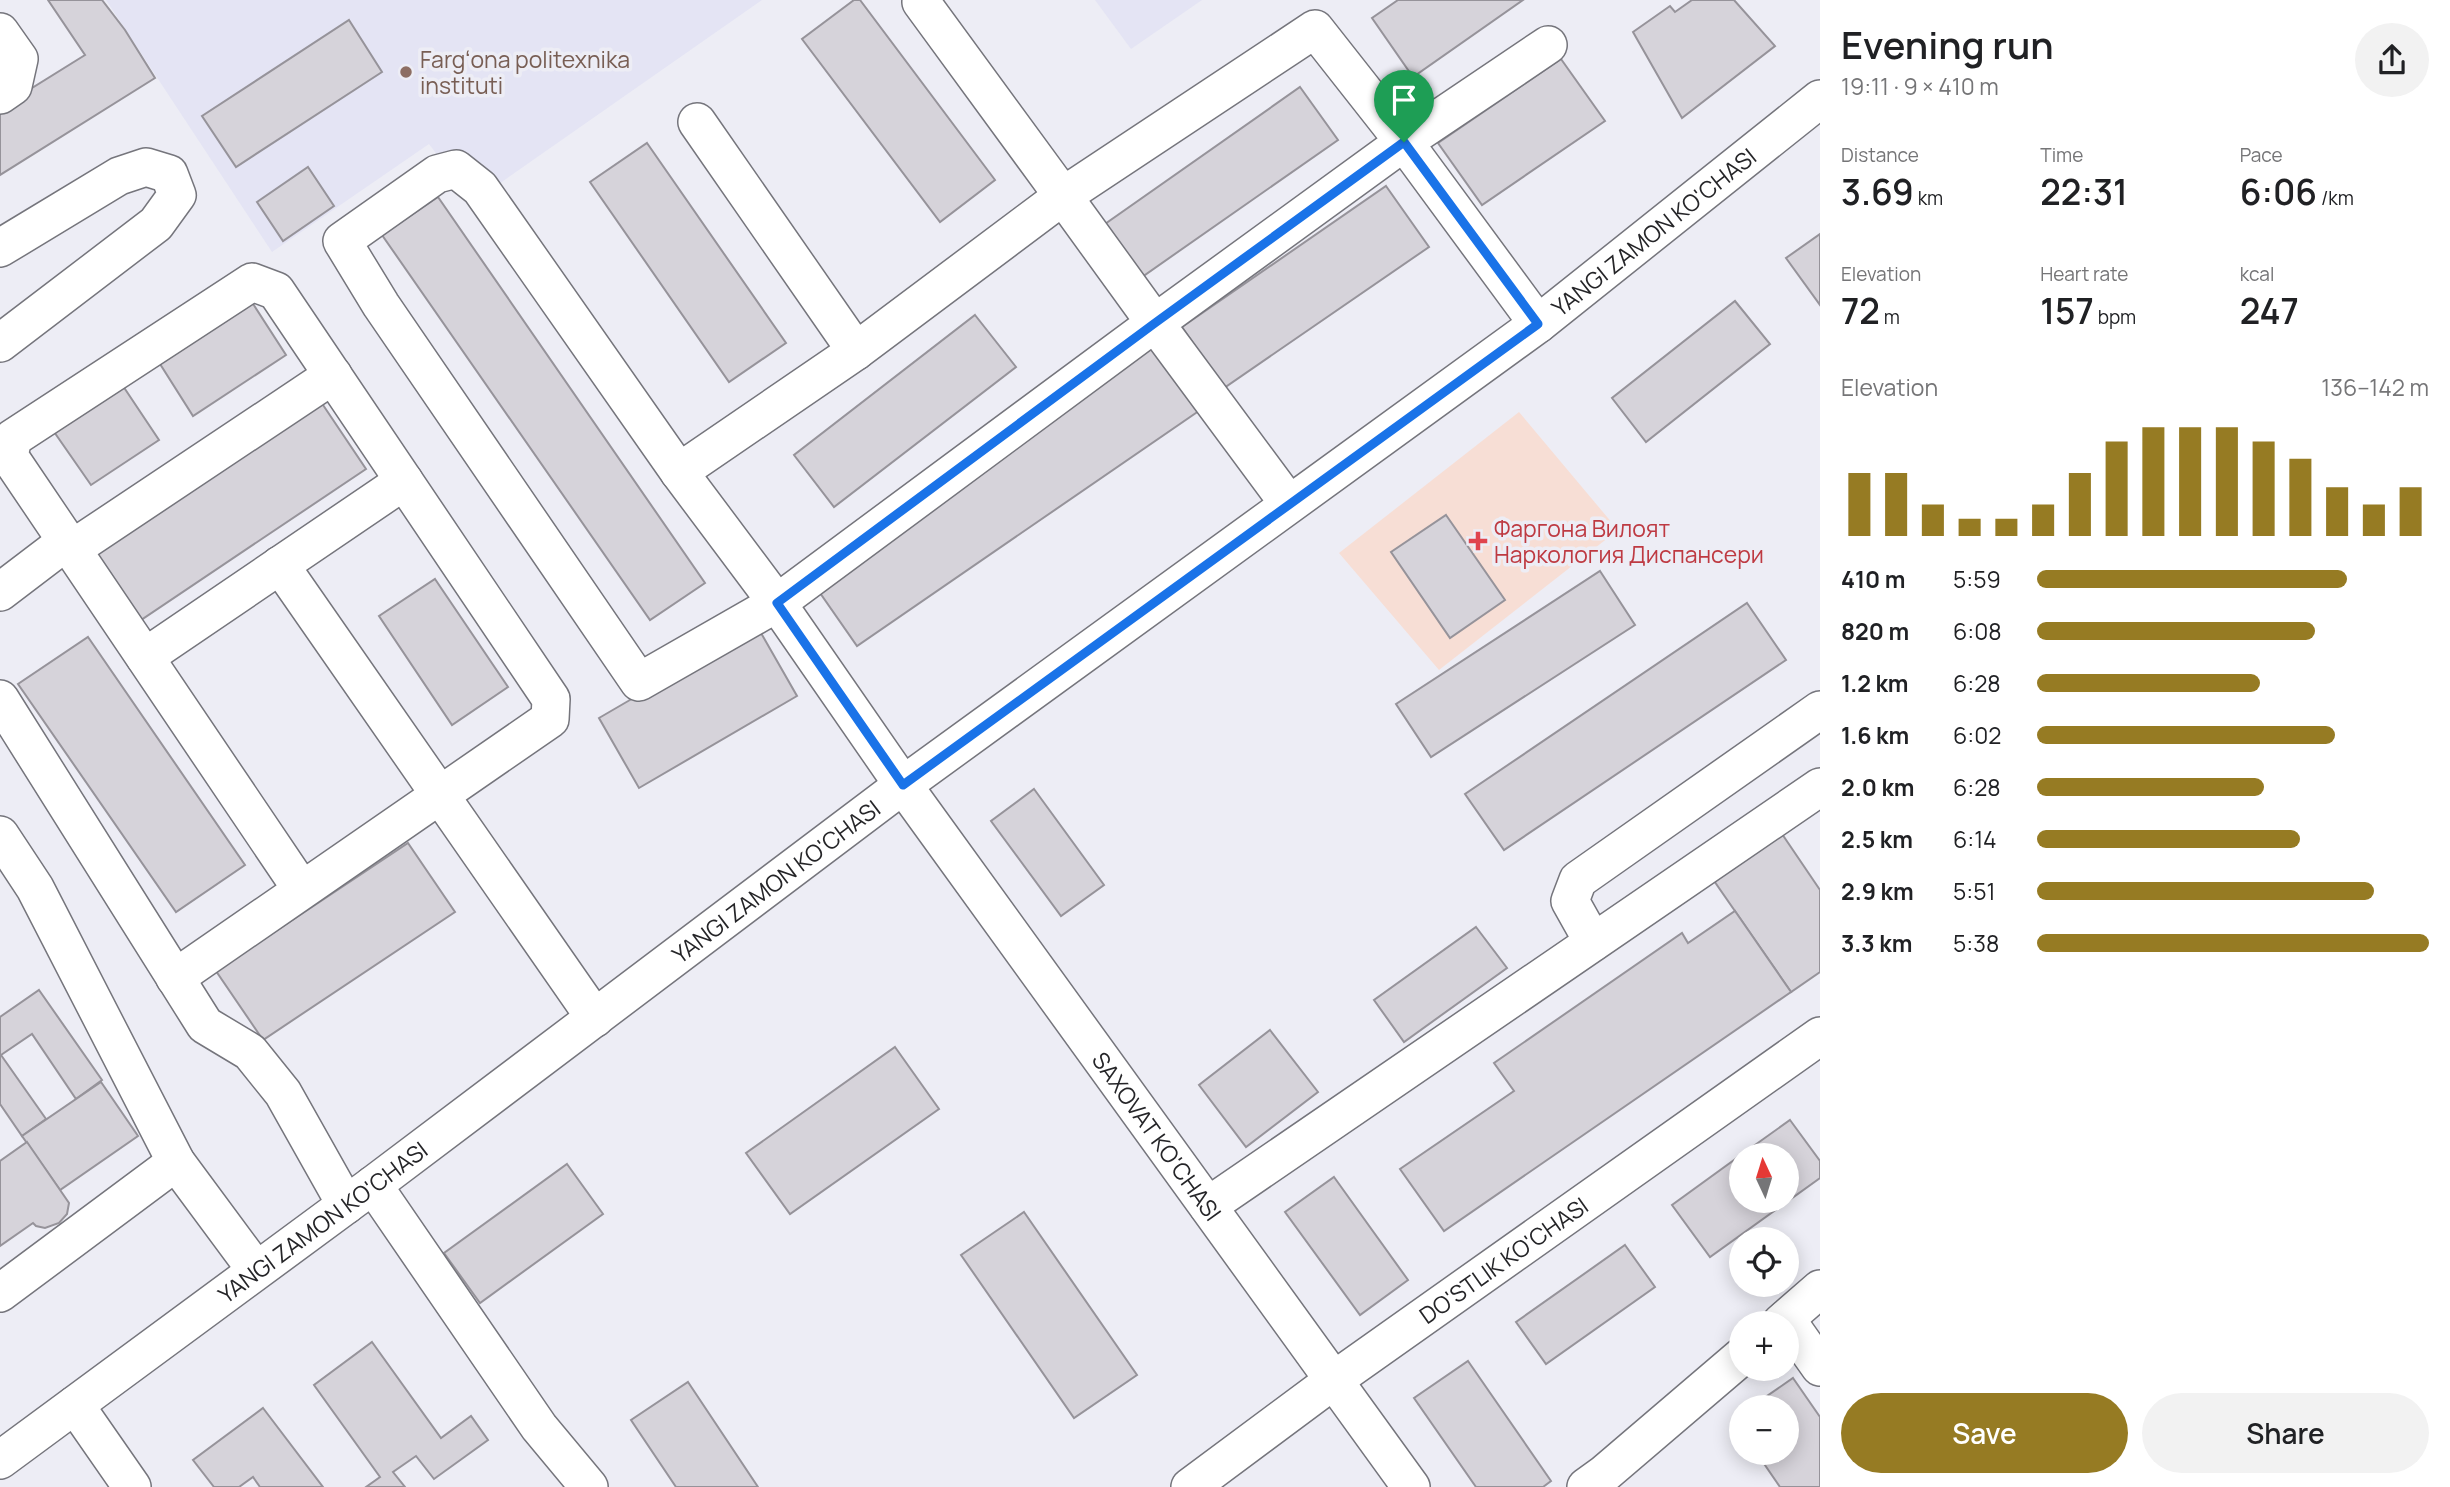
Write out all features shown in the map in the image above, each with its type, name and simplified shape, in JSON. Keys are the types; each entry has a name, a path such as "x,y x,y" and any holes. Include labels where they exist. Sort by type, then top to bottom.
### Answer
{"street":[{"path":"921,2 1289,504"},
{"path":"680,472 856,351 1315,15 1404,142 1538,324"},
{"path":"0,32 19,59 13,86 0,95"},
{"path":"777,603 1404,142 1548,45"},
{"name":"YANGI ZAMON KO'CHASI","path":"0,1460 360,1195 903,785 1538,324 1820,99"},
{"path":"697,122 856,351"},
{"path":"0,248 119,176 146,167 169,174 177,195 156,224 0,343"},
{"name":"SAXOVAT KO'CHASI","path":"777,603 639,682 381,305 342,242 437,174 456,169 480,188 680,472 777,603 903,785 1411,1487"},
{"path":"175,978 550,719 551,699 276,291 252,282 13,438 9,456 302,890"},
{"path":"0,592 333,375"},
{"path":"145,657 404,481"},
{"path":"280,565 595,1018"},
{"path":"0,699 205,1025 250,1052 539,1427 589,1487"},
{"path":"1593,942 1570,901 1578,880 1820,710"},
{"path":"1208,1206 1820,787"},
{"path":"0,835 35,888 176,1162 256,1270"},
{"name":"DO'STLIK KO'CHASI","path":"1190,1487 1334,1380 1814,1053"},
{"path":"0,1293 176,1162"},
{"path":"1795,1311 1820,1289"},
{"path":"1799,1341 1820,1367"},
{"path":"1586,1487 1604,1475 1729,1367"},
{"path":"75,1405 132,1487"}],"shaded area":[{"name":"Fargʻona politexnika instituti","path":"106,0 762,0 473,202 429,144 272,252"},
{"path":"1095,0 1202,0 1131,49"},
{"name":"Фаргона Вилоят Наркология Диспансери","path":"1519,412 1618,530 1439,670 1339,553"}],"building":[{"path":"48,0 102,0 125,30 155,78 0,175 0,108 85,55"},
{"path":"854,0 860,0 995,180 940,222 802,39"},
{"path":"1398,0 1523,0 1413,77 1372,18"},
{"path":"1692,0 1734,0 1775,46 1682,118 1633,32 1670,6 1675,12"},
{"path":"349,20 382,72 236,167 202,116"},
{"path":"1561,59 1605,121 1482,205 1438,143"},
{"path":"1300,87 1338,140 1142,277 1105,224"},
{"path":"647,143 786,343 729,382 590,182"},
{"path":"308,167 334,206 283,241 257,202"},
{"path":"1386,186 1429,247 1224,388 1182,327"},
{"path":"438,197 705,583 650,620 382,235"},
{"path":"1820,234 1820,305 1786,258"},
{"path":"248,296 286,355 193,416 155,356"},
{"path":"1735,301 1770,344 1646,442 1612,398"},
{"path":"975,315 1016,367 834,507 794,455"},
{"path":"1159,339 1206,406 857,646 811,580"},
{"path":"119,380 159,440 91,485 50,426"},
{"path":"319,399 366,469 138,622 90,553"},
{"path":"1446,515 1505,600 1450,638 1391,552"},
{"path":"1600,571 1635,625 1431,757 1396,704"},
{"path":"435,579 508,687 452,725 379,616"},
{"path":"1747,603 1786,660 1504,850 1465,794"},
{"path":"757,626 797,696 639,788 599,718"},
{"path":"88,637 245,865 176,912 18,684"},
{"path":"1034,789 1104,885 1061,916 991,821"},
{"path":"1778,828 1820,890 1820,972 1791,992 1710,875"},
{"path":"408,843 455,912 263,1040 216,971"},
{"path":"1735,911 1791,992 1444,1231 1400,1169 1514,1091 1494,1063 1682,933 1688,943"},
{"path":"1476,927 1507,968 1404,1042 1374,1000"},
{"path":"39,990 102,1080 76,1099 32,1034 1,1055 46,1119 22,1136 0,1104 0,1017"},
{"path":"1270,1030 1318,1092 1246,1147 1199,1085"},
{"path":"895,1047 939,1109 790,1214 746,1153"},
{"path":"101,1082 138,1136 60,1190 22,1136"},
{"path":"1790,1120 1820,1161 1820,1178 1799,1193 1799,1143 1758,1143"},
{"path":"27,1142 69,1203 67,1214 59,1223 45,1228 33,1223 0,1246 0,1161"},
{"path":"567,1164 603,1214 480,1303 444,1253"},
{"path":"1729,1164 1729,1213 1771,1213 1752,1227 1729,1227 1729,1243 1710,1257 1672,1205"},
{"path":"1334,1177 1408,1280 1360,1315 1285,1212"},
{"path":"1024,1212 1137,1375 1074,1418 961,1255"},
{"path":"1625,1245 1655,1287 1546,1364 1516,1322"},
{"path":"372,1342 441,1438 471,1416 488,1440 434,1479 416,1456 393,1472 405,1487 366,1487 380,1477 314,1385"},
{"path":"1468,1361 1551,1481 1543,1487 1476,1487 1414,1398"},
{"path":"1789,1381 1795,1381 1820,1417 1820,1487 1780,1487 1765,1465 1799,1465 1799,1395 1768,1395"},
{"path":"688,1382 758,1487 676,1487 631,1420"},
{"path":"263,1408 323,1487 260,1487 253,1477 239,1487 214,1487 193,1460"}],"place":[{"name":"Fargʻona politexnika instituti","path":"406,72"},
{"name":"Фаргона Вилоят Наркология Диспансери","path":"1478,541"}],"route":[{"path":"1404,142 1538,324 903,785 777,603 1404,142"}]}
